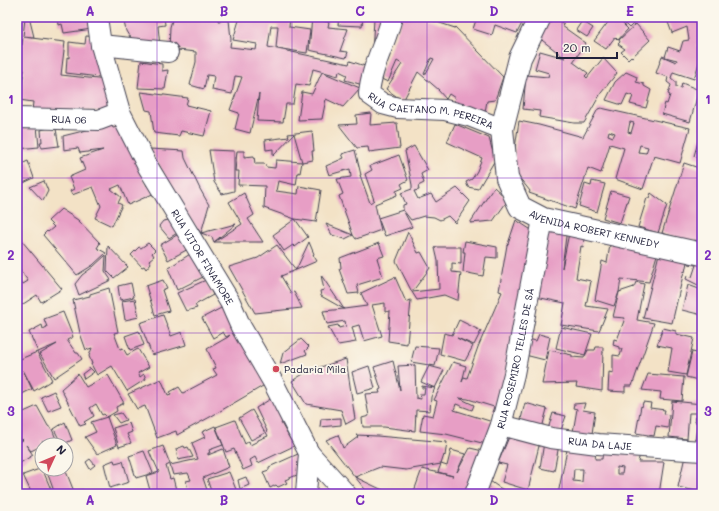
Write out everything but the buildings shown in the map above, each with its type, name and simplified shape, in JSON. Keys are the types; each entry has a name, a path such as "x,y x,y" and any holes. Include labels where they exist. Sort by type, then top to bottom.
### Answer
{"street":[{"name":"RUA VITOR FINAMORE","path":"98,17 101,45 120,112 148,167 230,302 241,327 273,382 310,453 346,494"},
{"name":"RUA CAETANO M. PEREIRA","path":"392,17 370,84 369,94 384,104 398,108 445,110 470,116 502,129"},
{"name":"AVENIDA ROBERT KENNEDY","path":"540,17 520,58 502,129 507,178 520,207 544,219 702,254"},
{"path":"101,45 168,52"},
{"name":"RUA 06","path":"17,118 99,120 120,112"},
{"name":"RUA ROSEMIRO TELLES DE SÁ","path":"475,494 501,425 514,374 544,219"},
{"name":"RUA DA LAJE","path":"501,425 551,438 598,444 702,451"},
{"path":"306,494 310,453"}],"place":[{"name":"Padaria Mila","path":"276,369"}]}
